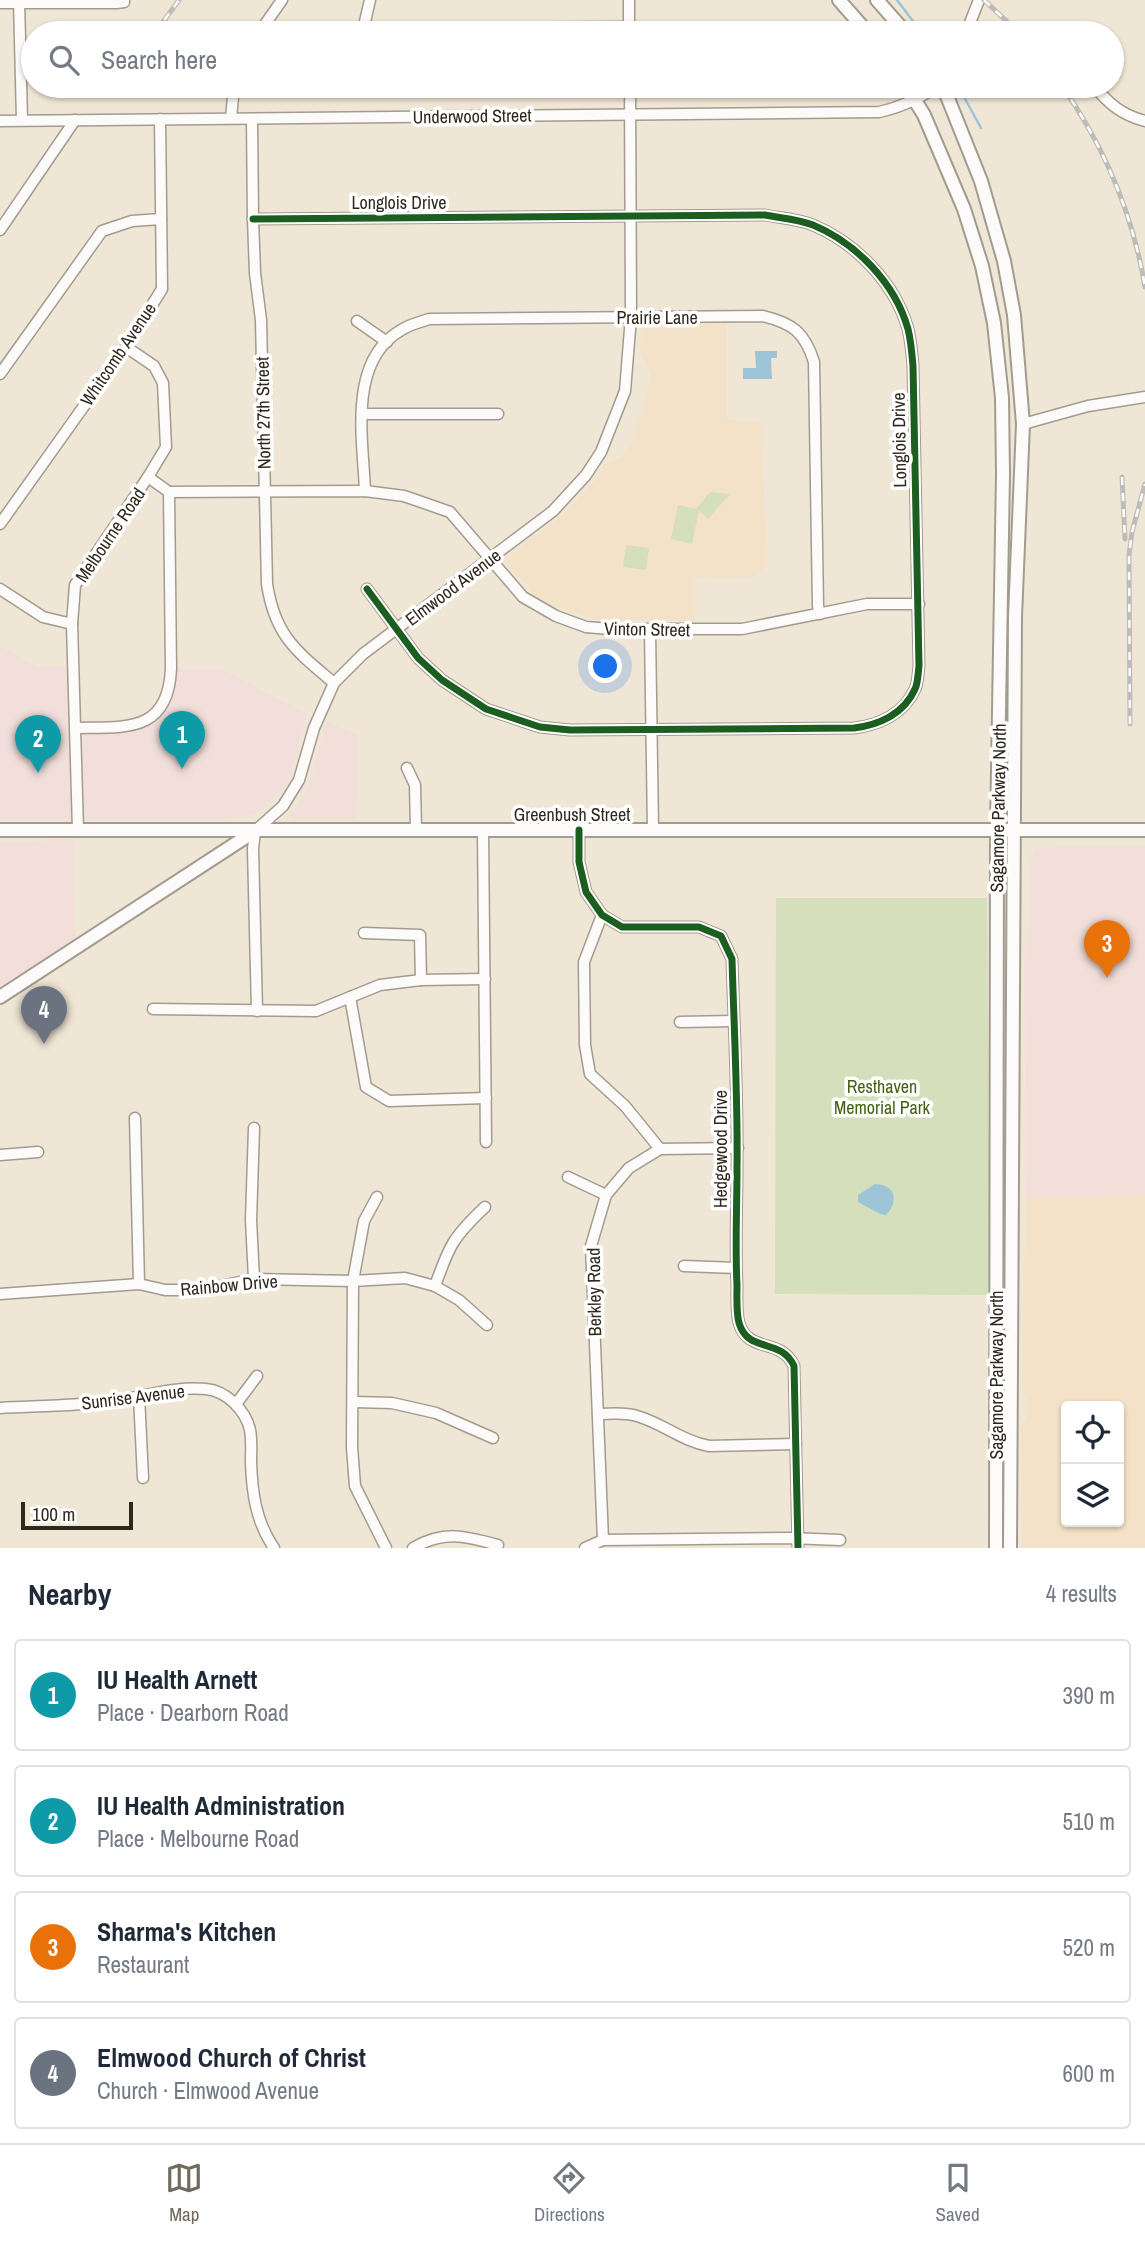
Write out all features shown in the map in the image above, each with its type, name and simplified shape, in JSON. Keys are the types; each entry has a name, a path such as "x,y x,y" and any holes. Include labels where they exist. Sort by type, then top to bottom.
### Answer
{"main road":[{"path":"839,0 858,21"},
{"path":"877,0 895,21"},
{"name":"Sagamore Parkway North","path":"945,98 981,181 1004,261 1014,315 1023,425 1015,617 1010,1548"},
{"name":"Sagamore Parkway North","path":"916,100 964,209 982,266 995,335 1002,398 997,830 996,1548"},
{"name":"Greenbush Street","path":"0,830 1145,830"},
{"name":"Elmwood Avenue","path":"0,997 255,831"}],"street":[{"path":"268,21 282,0"},
{"path":"365,21 370,0"},
{"path":"629,0 629,21"},
{"path":"971,21 979,0"},
{"path":"19,1 21,81"},
{"path":"0,3 124,1"},
{"path":"21,98 22,121"},
{"path":"231,118 233,98"},
{"name":"Elmwood Avenue","path":"255,831 283,806 299,780 314,728 334,683 363,654 553,511 586,475 601,452 625,391 631,317 630,98"},
{"name":"Underwood Street","path":"0,121 879,112 898,108 919,98"},
{"path":"1104,98 1112,107 1130,117 1145,121"},
{"name":"Whitcomb Avenue","path":"0,523 126,347 162,289 160,119"},
{"name":"North 27th Street","path":"252,119 255,273 261,320 267,584 277,623 290,644 334,683"},
{"path":"0,230 75,120"},
{"name":"Longlois Drive","path":"253,219 765,215 812,225 845,243 874,267 894,299 908,329 913,366 919,666 915,689 905,704 891,717 872,726 854,729 570,730 540,727 486,709 442,680 418,658 368,589"},
{"path":"0,374 102,231 132,221 162,219"},
{"name":"Prairie Lane","path":"365,491 364,388 369,369 387,342 403,329 429,319 763,316 781,320 796,330 808,344 814,373 820,614"},
{"path":"357,321 387,342"},
{"name":"Melbourne Road","path":"78,830 72,624 75,585 166,447 163,383 154,366 126,347"},
{"path":"1023,425 1088,407 1145,397"},
{"path":"363,414 498,414"},
{"path":"76,729 129,728 147,720 161,706 166,696 171,669 169,492 148,477"},
{"name":"Vinton Street","path":"169,492 365,491 404,496 450,512 523,597 586,627 650,630 754,628 867,604 919,604"},
{"path":"0,589 43,617 72,624"},
{"path":"650,630 653,830"},
{"path":"407,768 415,785 416,830"},
{"path":"483,830 486,1142"},
{"path":"579,830 579,862 586,892 602,915 584,962 585,1045 590,1074 625,1106 660,1149 738,1148"},
{"path":"255,831 253,849 257,1011"},
{"name":"Hedgewood Drive","path":"602,915 622,927 699,927 721,936 732,959 738,1148 738,1316 742,1330 755,1343 787,1353 794,1366 798,1543"},
{"path":"364,933 420,935 421,980"},
{"path":"153,1009 316,1011 380,985 421,980 485,979"},
{"path":"349,997 366,1087 388,1101 486,1098"},
{"path":"680,1022 734,1021"},
{"path":"135,1118 139,1284"},
{"path":"254,1128 251,1220 254,1279"},
{"name":"Berkley Road","path":"603,1540 591,1246 606,1195 629,1168 660,1149"},
{"path":"0,1154 38,1152"},
{"path":"568,1177 606,1195"},
{"path":"377,1197 364,1221 353,1281 352,1447 355,1486 386,1548"},
{"path":"435,1286 449,1247 462,1229 485,1207"},
{"path":"684,1266 736,1268"},
{"name":"Rainbow Drive","path":"0,1294 139,1284 166,1290 202,1290 254,1279 353,1281 405,1278 435,1286 459,1300 487,1325"},
{"path":"257,1376 236,1404 245,1416 250,1432 252,1488 257,1513 264,1535 274,1548"},
{"name":"Sunrise Avenue","path":"0,1408 90,1404 163,1391 208,1389 236,1404"},
{"path":"139,1396 144,1478"},
{"path":"354,1402 391,1403 436,1413 493,1438"},
{"path":"598,1414 620,1413 637,1416 695,1444 796,1444"},
{"path":"413,1548 428,1539 464,1536 498,1545"},
{"path":"584,1548 603,1540 798,1543 840,1540"}],"shaded area":[{"path":"727,323 727,420 761,422 767,566 752,577 695,578 694,621 597,620 567,611 536,597 505,559 567,512 601,473 603,465 621,458 630,448 652,376 640,354 641,330 648,324"},
{"path":"0,646 37,667 74,666 76,728 129,728 161,706 171,669 222,669 307,714 291,774 283,790 254,814 227,819 0,819"},
{"path":"326,721 358,735 357,819 289,819 308,789"},
{"path":"74,839 75,949 0,997 0,842"},
{"path":"1145,847 1145,1196 1026,1198 1024,960 1030,919 1029,875 1031,859 1037,849"},
{"path":"1145,1196 1145,1548 1022,1548 1021,1428 1029,1411 1028,1399 1023,1393 1023,1263 1026,1248 1026,1198"}],"green space":[{"path":"710,492 730,494 708,519 699,510 692,544 671,539 678,505 696,509"},
{"path":"626,545 649,548 646,570 623,567"},
{"name":"Resthaven Memorial Park","path":"776,898 987,898 990,1295 775,1294"}],"water":[{"path":"755,351 777,351 777,358 771,358 772,379 743,379 743,368 756,368"},
{"path":"875,1184 887,1187 893,1195 893,1204 886,1215 858,1202 858,1195"}],"waterway":[{"path":"897,0 913,21"},
{"path":"965,98 981,128"}],"railway":[{"path":"164,21 179,0"},
{"path":"984,0 1006,21"},
{"path":"1070,98 1104,157 1115,182 1133,234 1145,287"},
{"path":"1122,477 1125,539"},
{"path":"1130,724 1129,555 1132,532 1145,484"}],"cycle path":[{"path":"253,219 765,215 789,219 807,223 829,233 872,266 894,296 908,329 913,366 919,666 917,684 910,698 890,717 854,728 570,730 540,727 486,709 442,680 418,658 367,589"},
{"path":"579,830 579,862 586,892 602,915 622,927 699,927 721,936 732,959 737,1116 737,1314 743,1333 757,1343 781,1351 794,1366 798,1548"}],"place":[{"name":"IU Health Arnett","path":"182,769"},
{"name":"IU Health Administration","path":"38,773"},
{"name":"Sharma's Kitchen","path":"1107,978"},
{"name":"Elmwood Church of Christ","path":"44,1044"}]}
